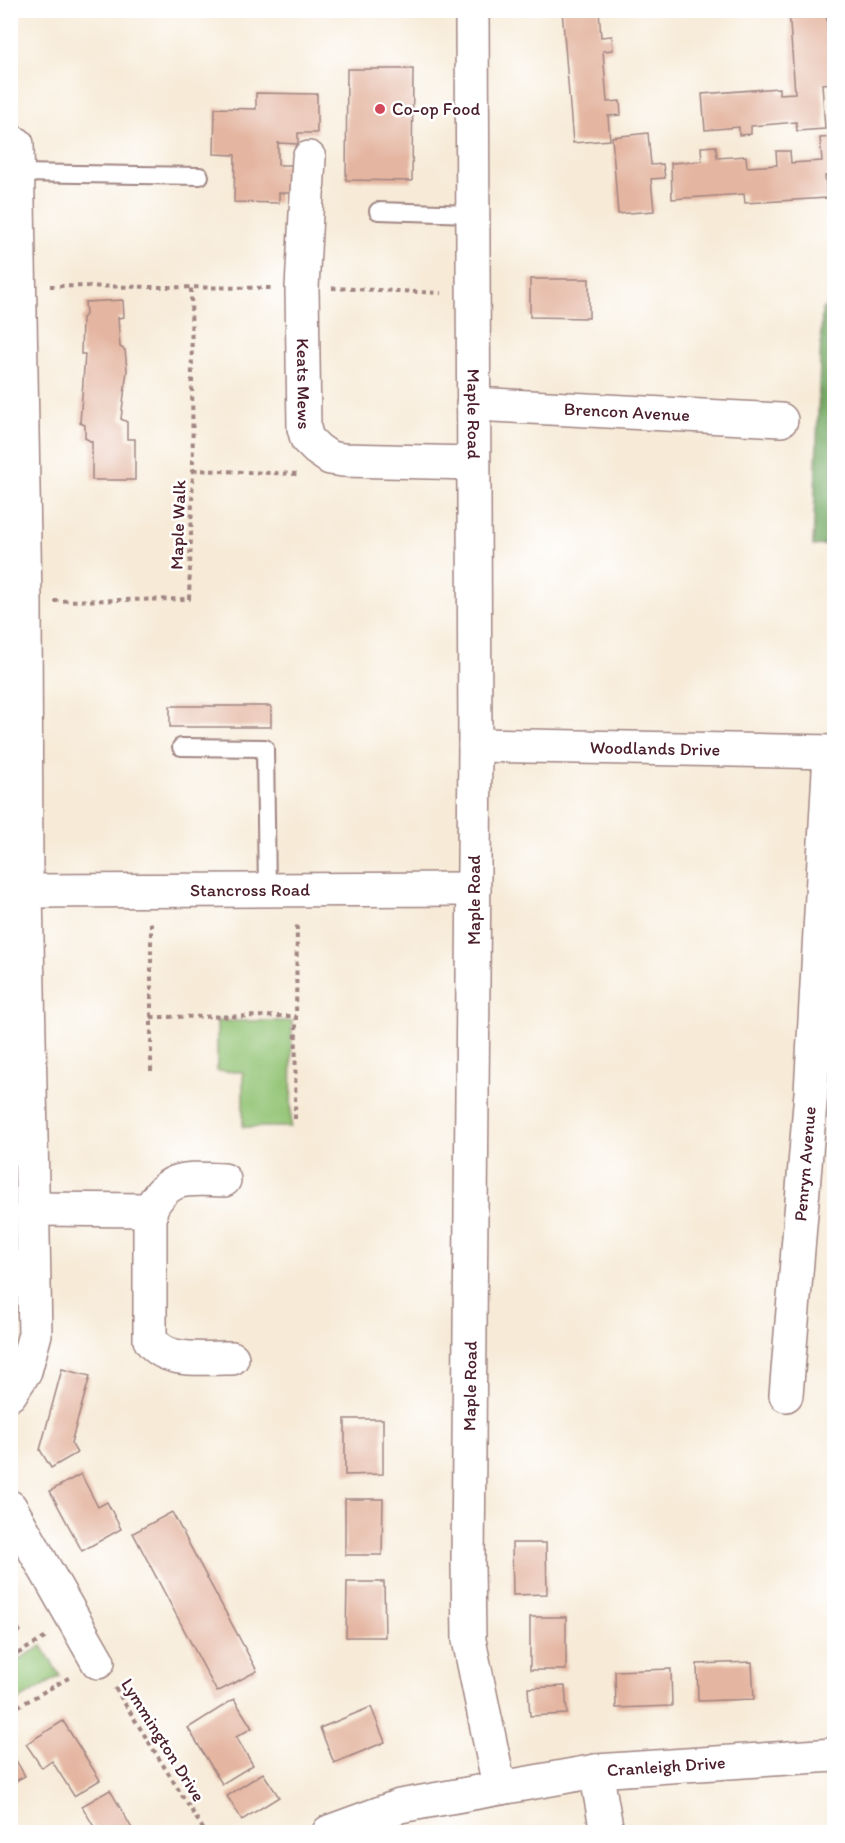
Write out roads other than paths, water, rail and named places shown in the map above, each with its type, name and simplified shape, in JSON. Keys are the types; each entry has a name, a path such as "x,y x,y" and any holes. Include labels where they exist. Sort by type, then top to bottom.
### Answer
{"street":[{"name":"Maple Road","path":"472,10 475,745 469,1640 499,1786"},
{"name":"Keats Mews","path":"309,158 302,288 303,417 307,439 326,455 343,460 473,463"},
{"path":"10,1394 25,1371 35,1334 26,891 26,601 16,173"},
{"name":"Brencon Avenue","path":"473,404 781,420"},
{"name":"Woodlands Drive","path":"475,745 832,752"},
{"name":"Penryn Avenue","path":"786,1395 823,1092 832,752"},
{"name":"Stancross Road","path":"26,891 474,889"},
{"path":"224,1180 189,1179 171,1184 159,1193 150,1210 150,1340 159,1349 175,1357 232,1358"},
{"path":"33,1209 150,1210"},
{"path":"10,1507 98,1662"},
{"name":"Cranleigh Drive","path":"339,1831 400,1806 499,1786 596,1771 834,1755"},
{"path":"596,1771 607,1833"}],"lane":[{"path":"16,173 200,176"},
{"path":"378,211 472,214"},
{"path":"181,747 265,748 282,890"}],"place":[{"name":"Co-op Food","path":"380,109"}]}
